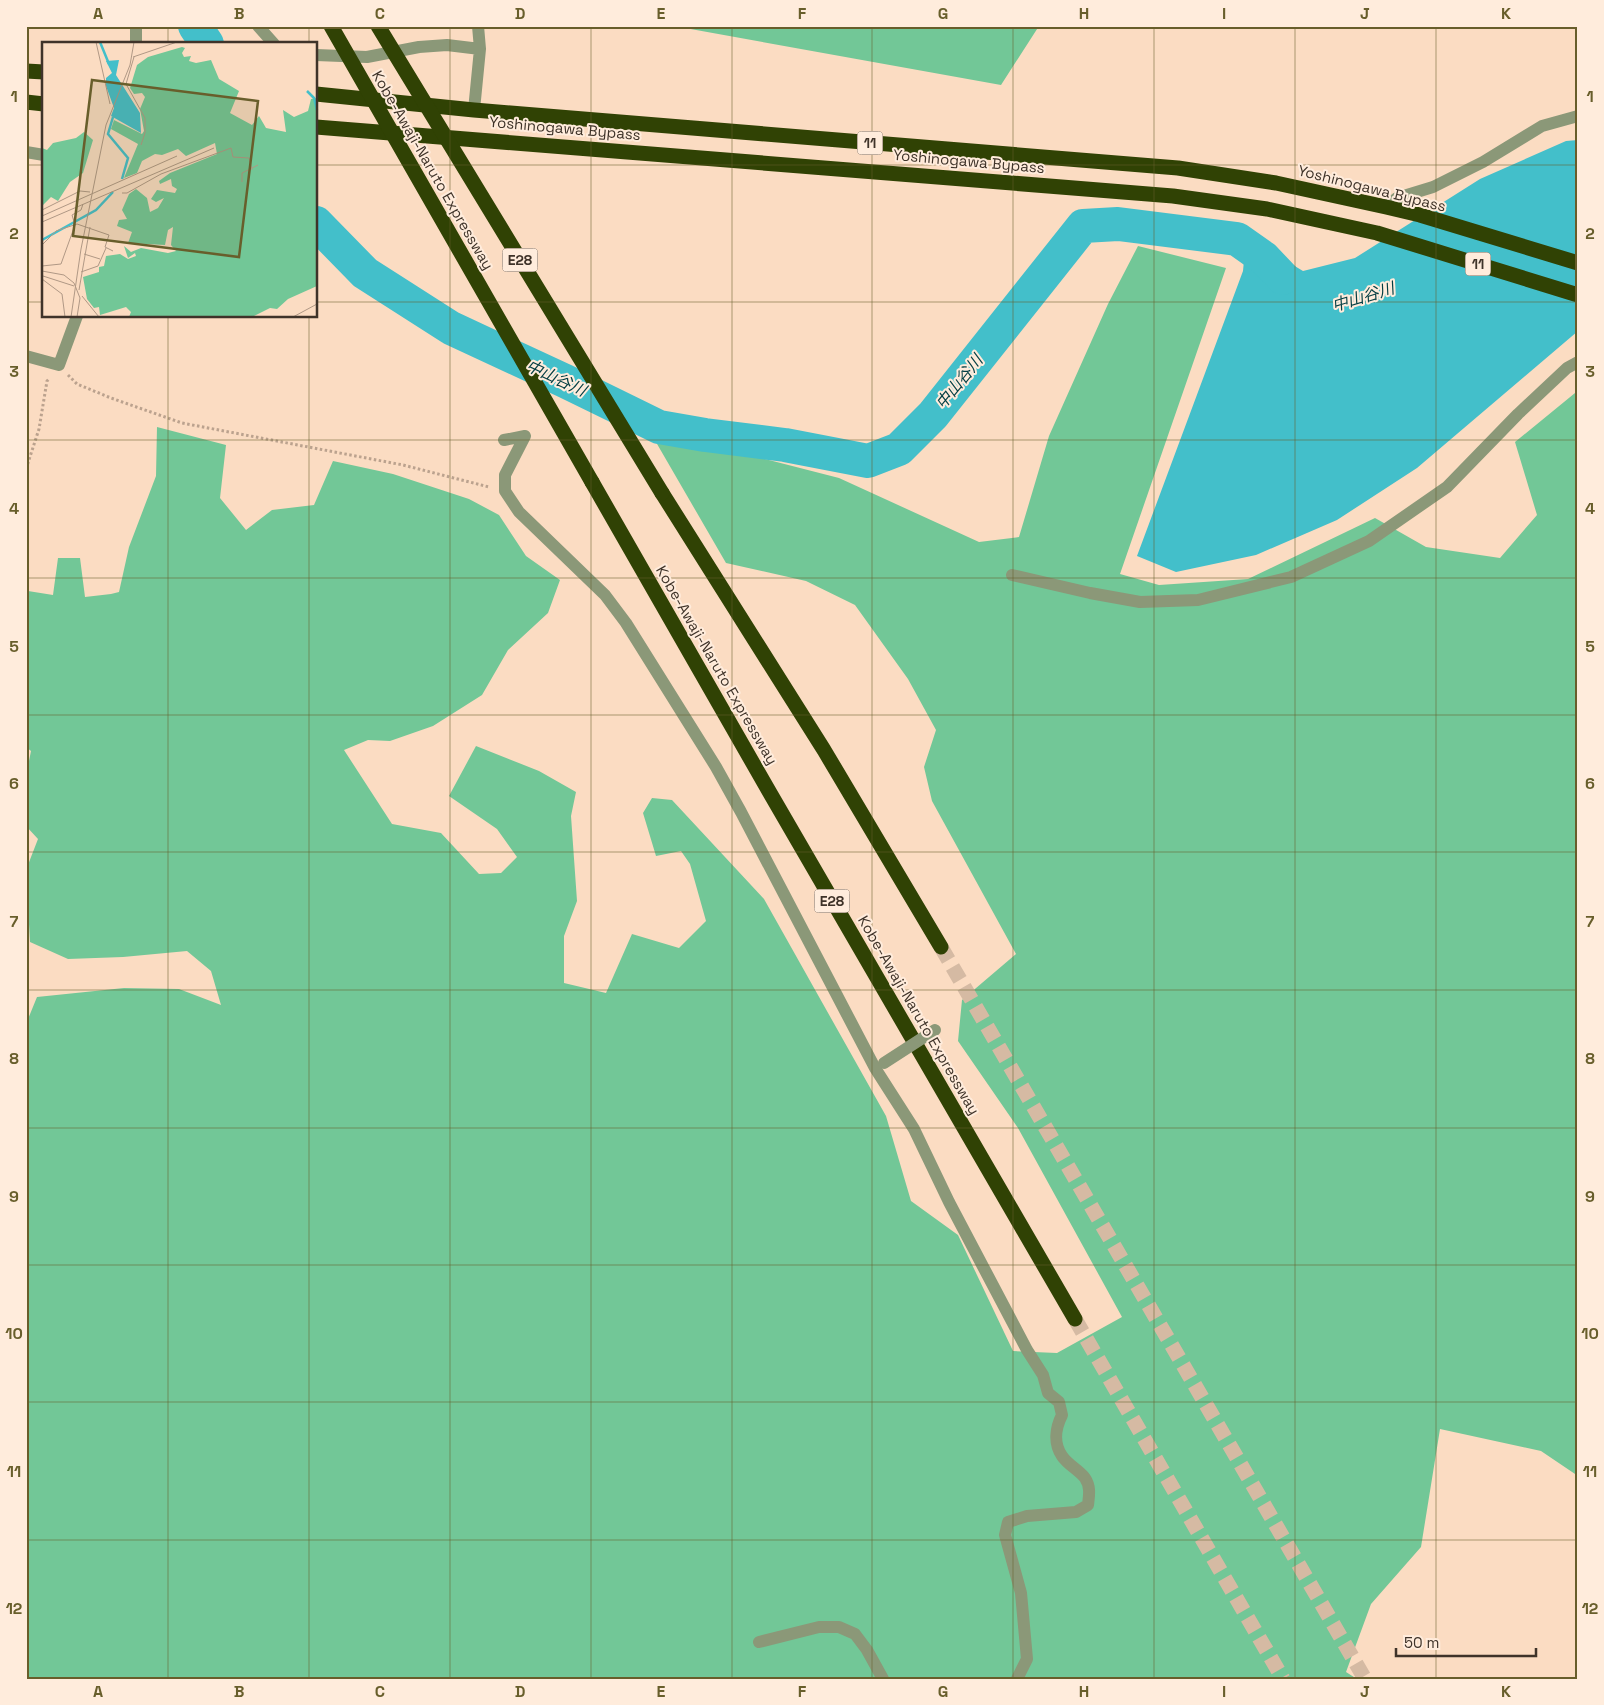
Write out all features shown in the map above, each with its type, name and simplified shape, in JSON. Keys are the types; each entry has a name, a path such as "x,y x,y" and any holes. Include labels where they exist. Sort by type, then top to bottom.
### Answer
{"highway":[{"name":"Kobe-Awaji-Naruto Expressway","path":"331,26 760,776 1075,1319"},
{"name":"Kobe-Awaji-Naruto Expressway","path":"378,26 662,494 824,750 941,947"},
{"path":"26,71 42,72"},
{"name":"Yoshinogawa Bypass","path":"318,94 474,110 1178,168 1276,183 1420,215 1578,263"},
{"path":"26,102 42,104"},
{"name":"Yoshinogawa Bypass","path":"318,126 1174,196 1267,209 1378,233 1578,295"}],"street":[{"path":"136,26 136,42"},
{"path":"258,26 272,42"},
{"path":"474,110 480,49 478,26"},
{"path":"318,54 367,57 447,45 480,49"},
{"path":"1386,207 1397,198 1433,187 1483,162 1542,126 1578,116"},
{"path":"26,152 42,155"},
{"path":"26,356 59,366 76,318"},
{"path":"1012,574 1140,602 1198,600 1290,577 1369,541 1447,487 1518,414 1567,368 1578,362"},
{"path":"504,440 525,436 505,475 505,491 519,512 605,595 626,623 716,767 914,1129 953,1210 1027,1350 1043,1375 1048,1393 1059,1402 1062,1415 1056,1426 1057,1442 1062,1456 1086,1479 1090,1492 1088,1505 1076,1512 1027,1516 1008,1522 1005,1535 1020,1593 1027,1659 1017,1679"},
{"path":"880,1065 935,1030"},
{"path":"760,1642 819,1627 839,1627 855,1634 867,1650 883,1679"}],"path":[{"path":"26,469 39,429 47,381 59,366 77,384 182,423 403,465 505,491"}],"green space":[{"path":"674,26 1039,26 1001,85"},
{"path":"1138,246 1226,268 1120,574 1159,585 1248,579 1375,518 1426,547 1500,558 1537,515 1515,442 1575,393 1578,393 1578,1476 1541,1451 1440,1429 1421,1547 1371,1604 1346,1672 1357,1679 26,1679 26,1024 37,997 124,988 179,989 221,1005 211,971 187,951 123,957 68,959 30,942 26,870 38,839 26,826 26,767 28,766 31,751 26,747 26,587 28,591 53,595 58,558 80,558 85,597 119,592 129,547 156,476 157,427 226,445 220,498 246,530 272,510 314,505 333,461 393,474 469,499 499,515 526,556 560,580 548,613 508,650 482,695 433,726 390,741 368,740 344,750 392,824 441,833 479,874 501,873 517,857 497,829 449,796 476,746 539,771 576,792 571,816 577,901 564,936 564,983 606,993 632,934 679,948 706,921 690,864 681,851 656,856 643,813 652,798 672,800 764,899 886,1116 911,1201 958,1235 1013,1351 1057,1353 1122,1317 1018,1128 958,1041 962,1000 1016,954 932,801 924,767 936,730 908,679 855,605 806,581 726,563 653,437 680,445 745,454 839,478 979,542 1019,537 1049,436 1108,304"}],"water":[{"path":"1578,140 1578,331 1417,468 1337,520 1256,555 1176,572 1137,556 1243,271 1245,250 1262,237 1268,250 1303,271 1355,258 1480,179 1566,141"}],"waterway":[{"name":"中山谷川","path":"195,26 206,42"},
{"name":"中山谷川","path":"318,225 365,273 451,328 659,427 785,445 868,461 899,449 933,415 1083,226 1118,224 1237,239 1264,258 1283,278"}],"tunnel":[{"path":"941,947 1365,1679"},
{"path":"1075,1319 1283,1679"}]}
